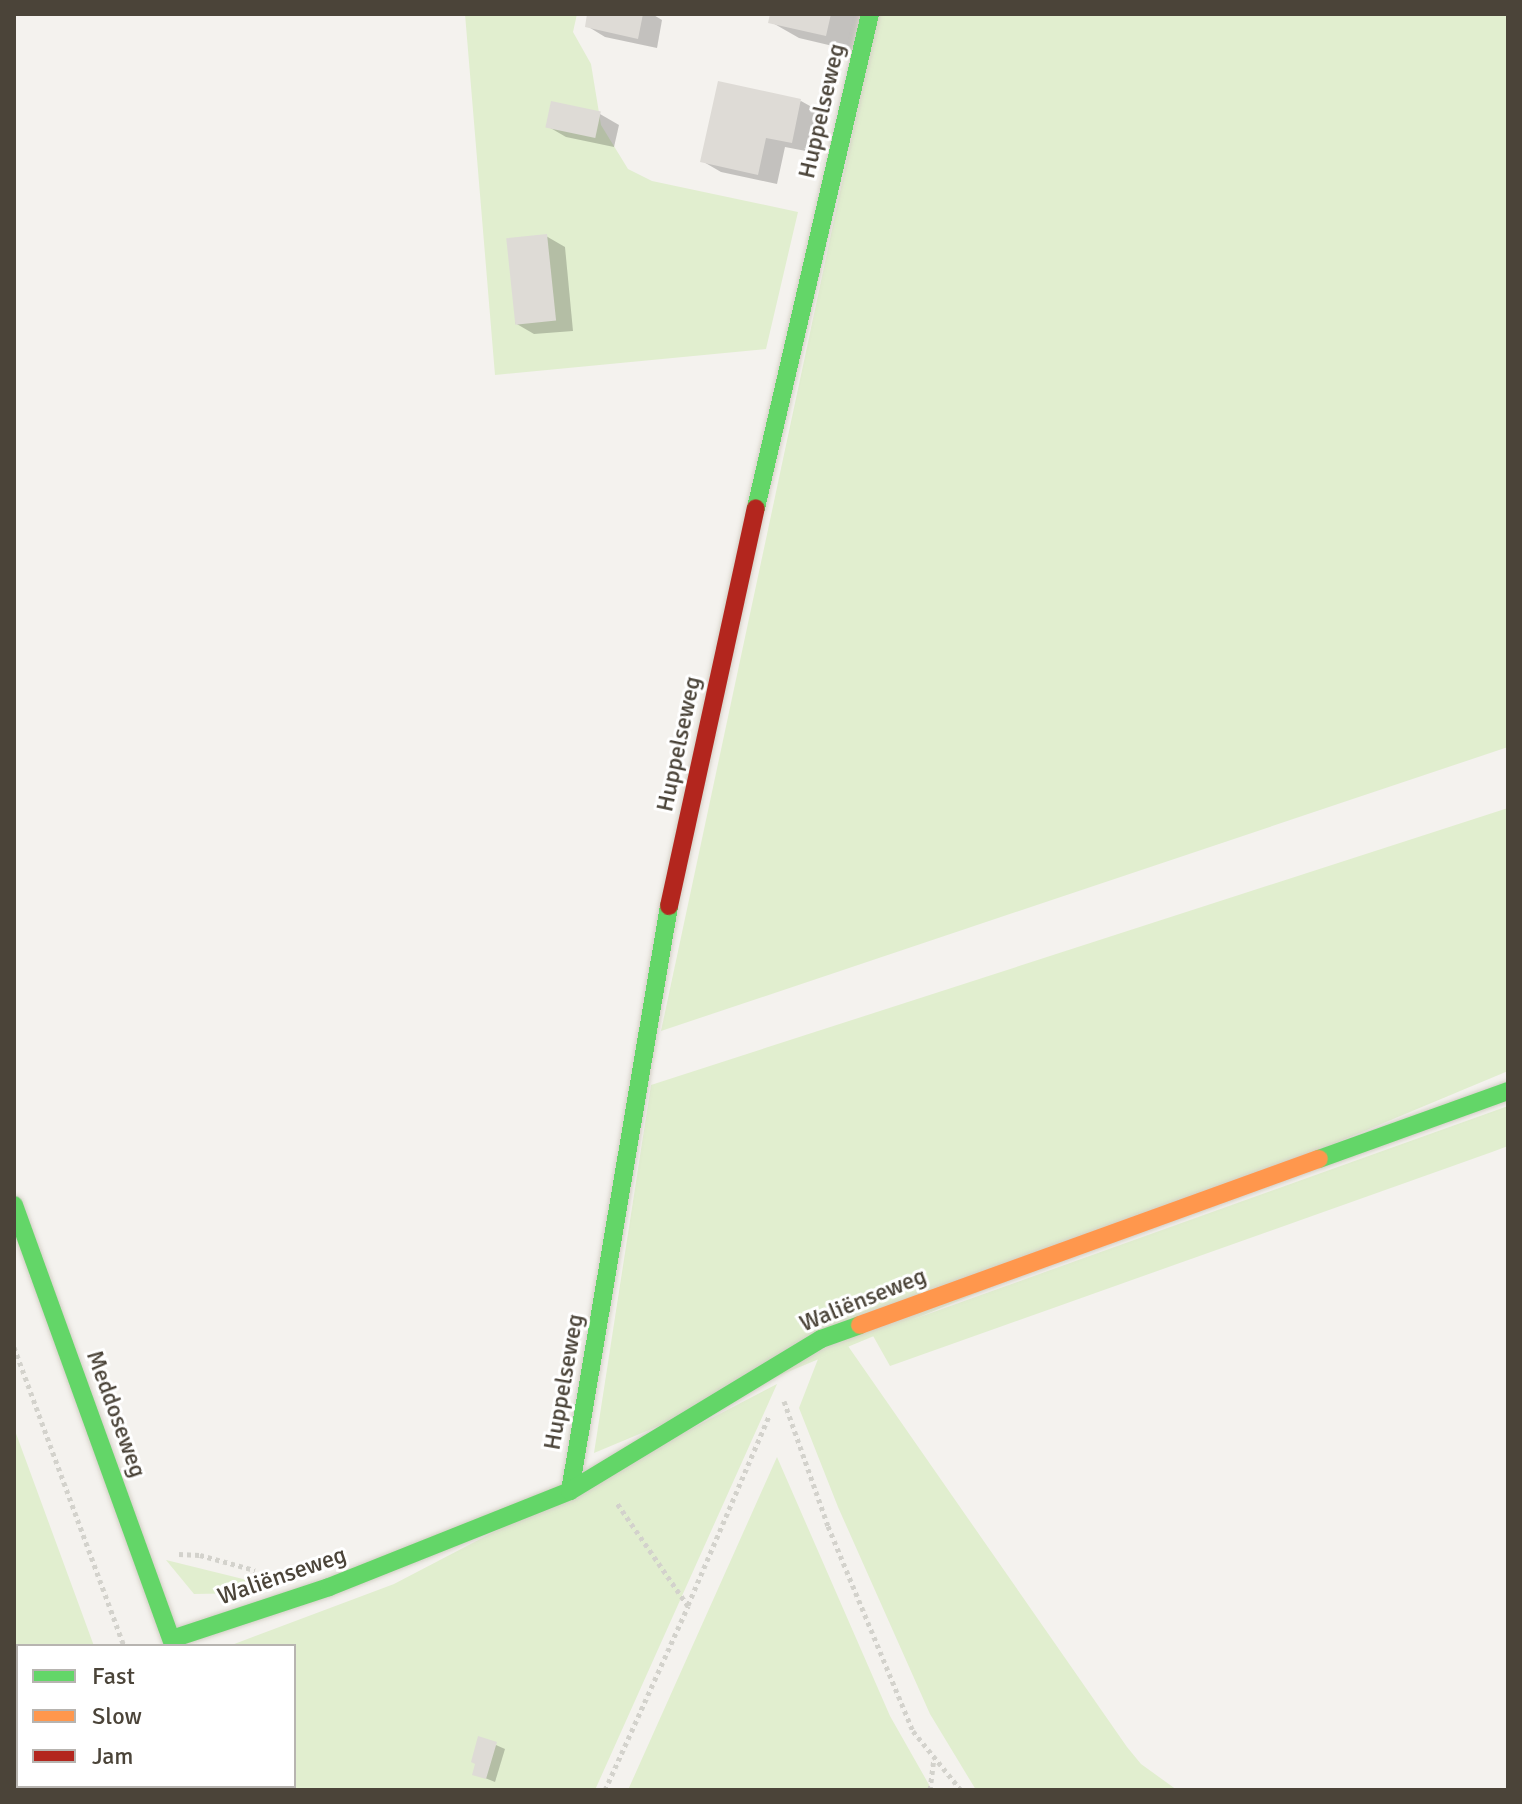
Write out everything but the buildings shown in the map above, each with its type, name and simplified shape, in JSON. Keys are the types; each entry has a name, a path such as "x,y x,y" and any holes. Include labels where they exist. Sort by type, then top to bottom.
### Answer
{"street":[{"name":"Huppelseweg","path":"570,1491 672,889 793,341 870,14"},
{"name":"Waliënseweg","path":"173,1642 329,1587 570,1491 821,1339 1508,1091"},
{"name":"Meddoseweg","path":"14,1205 173,1642"}],"path":[{"path":"14,1347 123,1644"},
{"path":"605,1790 688,1606 780,1389 828,1526 913,1731 961,1790"},
{"path":"603,1470 608,1492 688,1606"},
{"path":"97,1574 170,1553 200,1555 259,1571"},
{"path":"930,1790 934,1757"}],"green space":[{"path":"465,14 577,14 573,32 591,64 601,125 628,169 652,181 798,212 766,349 495,375"},
{"path":"878,14 1508,14 1508,747 661,1031"},
{"path":"1508,808 1508,1071 594,1453 651,1085"},
{"path":"1508,1106 1508,1146 1492,1152 890,1366 872,1334"},
{"path":"848,1346 1127,1747 1141,1764 1177,1790 976,1790 930,1714 838,1507 799,1408 818,1359"},
{"path":"777,1384 595,1790 237,1790 296,1788 296,1644 234,1644 394,1584"},
{"path":"14,1428 93,1644 16,1644 16,1788 78,1788 14,1790"},
{"path":"777,1457 890,1716 932,1790 628,1790"},
{"path":"166,1560 243,1579 261,1589 249,1593 194,1594"}],"traffic: fast":[{"path":"756,508 870,14"},
{"path":"570,1491 669,906"},
{"path":"1319,1159 1508,1091"},
{"path":"14,1205 173,1644"},
{"path":"172,1639 329,1587 570,1491 821,1339 860,1325"}],"traffic: slow":[{"path":"860,1325 1319,1159"}],"traffic: jam":[{"path":"669,906 756,508"}]}
